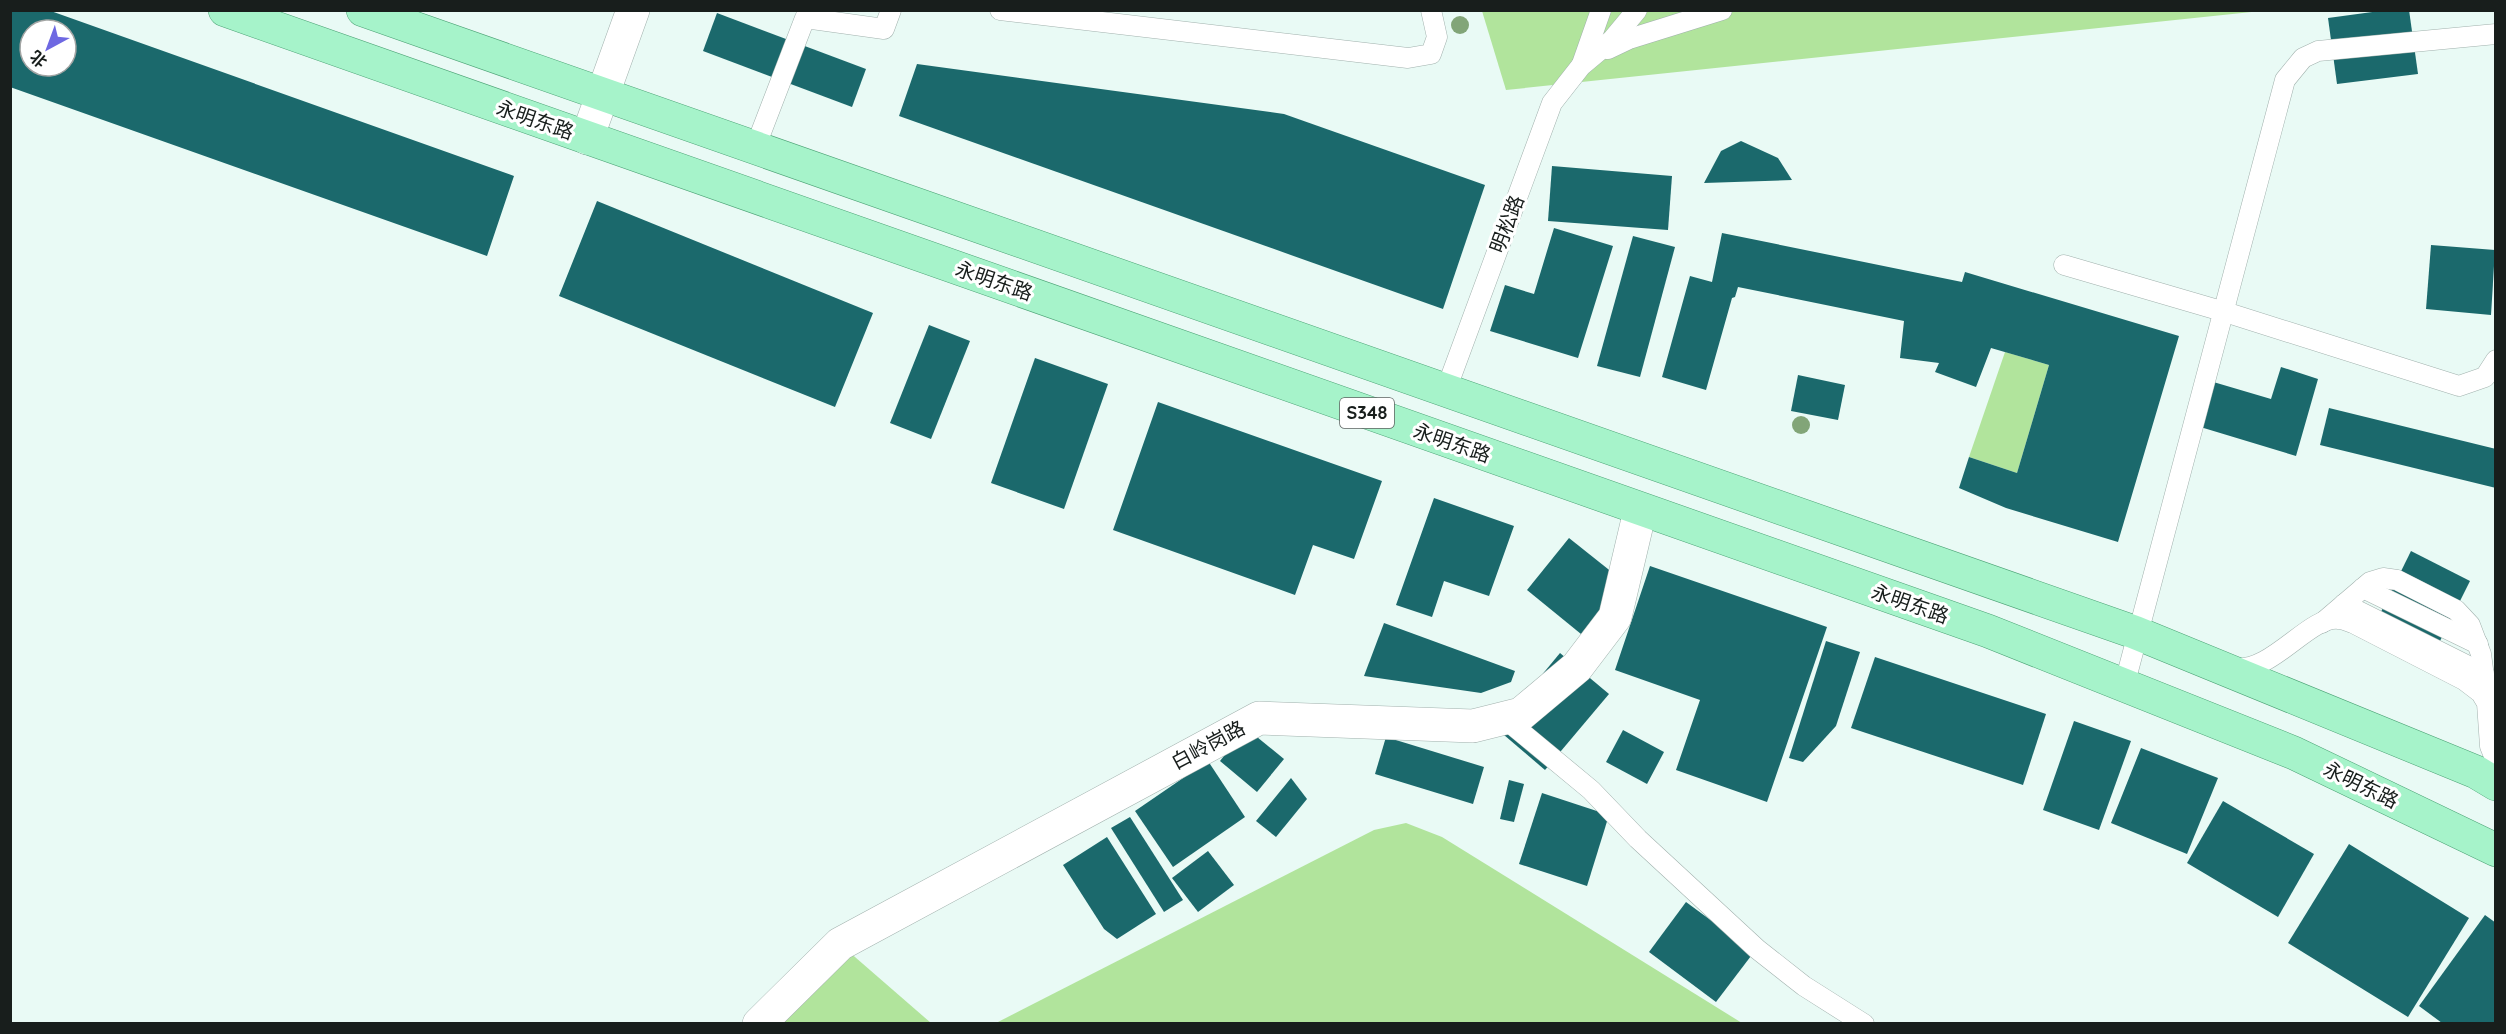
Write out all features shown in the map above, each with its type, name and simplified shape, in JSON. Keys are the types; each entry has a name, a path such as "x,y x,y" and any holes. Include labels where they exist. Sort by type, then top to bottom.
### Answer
{"main road":[{"name":"永明东路","path":"225,10 1640,511 1988,631 2294,753 2496,850"},
{"name":"S348","path":"363,10 2139,634 2476,772 2496,784"}],"street":[{"path":"587,138 633,10"},
{"name":"白岭岗路","path":"759,1023 840,944 1259,718 1473,726 1521,714 1577,667 1615,617 1640,511"}],"lane":[{"path":"755,148 800,14 884,29 891,10"},
{"path":"1000,10 1408,58 1431,54 1437,37 1431,10"},
{"name":"明松路","path":"1587,61 1601,10"},
{"name":"明松路","path":"1446,390 1552,103 1587,61 1612,40 1637,10"},
{"name":"明松路","path":"1587,61 1629,39 1718,11"},
{"path":"2124,686 2285,81 2302,58 2318,51 2496,34"},
{"path":"2064,265 2225,312 2459,386 2485,377 2496,360"},
{"path":"2218,666 2241,669 2262,663 2316,627 2370,582 2383,578 2397,580 2461,613 2470,625 2478,644 2484,674 2490,746 2496,761"},
{"path":"2344,604 2484,674"},
{"path":"2316,627 2338,619 2353,623 2464,680 2481,693 2488,706"},
{"path":"1504,718 1591,790 1638,839 1757,949 1804,986 1863,1023"}],"green space":[{"path":"1482,11 2261,11 1506,90"},
{"path":"2005,352 2049,365 2017,473 1969,457"},
{"path":"1406,823 1442,837 1742,1023 996,1023 1374,830"},
{"path":"840,944 931,1023 759,1024"}],"building":[{"path":"10,10 48,10 70,18 18,18 18,78 78,78 78,21 514,176 487,256 10,87"},
{"path":"2387,10 2409,10 2418,74 2337,84 2328,18"},
{"path":"717,13 866,69 852,107 703,51"},
{"path":"917,64 1284,114 1485,185 1443,309 899,116"},
{"path":"1741,141 1778,158 1792,180 1704,183 1721,151"},
{"path":"1552,166 1672,176 1668,230 1548,221"},
{"path":"597,201 873,313 835,407 559,296"},
{"path":"1554,228 1613,246 1578,358 1490,331 1505,285 1534,294"},
{"path":"1722,233 1962,282 1965,272 2179,336 2118,542 2006,508 1959,488 1969,457 2017,473 2049,365 1991,348 1976,387 1935,372 1939,363 1900,358 1904,321 1738,287 1735,297 1732,298 1706,390 1662,377 1690,276 1712,282"},
{"path":"1633,236 1675,247 1640,377 1597,366"},
{"path":"2431,245 2495,250 2491,315 2426,309"},
{"path":"929,325 970,341 931,439 890,423"},
{"path":"1035,358 1108,384 1064,509 991,483"},
{"path":"2281,367 2318,379 2296,456 2197,426 2210,381 2271,399"},
{"path":"1798,375 1845,385 1838,420 1791,411"},
{"path":"1158,402 1382,481 1354,559 1313,545 1295,595 1113,530"},
{"path":"2329,408 2496,449 2496,488 2320,445"},
{"path":"1434,498 1514,526 1489,596 1444,581 1432,617 1396,605"},
{"path":"1569,538 1623,581 1581,634 1527,590"},
{"path":"2411,551 2470,581 2434,653 2375,624"},
{"path":"1650,566 1827,627 1767,802 1676,770 1700,700 1615,670"},
{"path":"1384,623 1515,671 1511,682 1481,693 1364,676"},
{"path":"1826,641 1860,652 1836,726 1803,762 1789,758"},
{"path":"1560,653 1609,694 1545,770 1497,729"},
{"path":"1875,657 2046,714 2023,785 1851,728"},
{"path":"2074,721 2131,741 2099,830 2043,810"},
{"path":"1246,728 1284,759 1257,792 1220,761"},
{"path":"1623,730 1664,752 1647,784 1606,762"},
{"path":"1386,737 1484,767 1473,804 1375,774"},
{"path":"2141,748 2218,778 2187,854 2111,823"},
{"path":"1208,761 1245,817 1173,867 1135,811"},
{"path":"1291,778 1307,799 1276,837 1256,821"},
{"path":"1509,780 1524,784 1514,822 1500,819"},
{"path":"1542,793 1609,815 1587,886 1519,864"},
{"path":"2223,801 2314,854 2278,917 2187,863"},
{"path":"1130,817 1183,900 1164,912 1111,828"},
{"path":"1107,837 1156,914 1117,939 1104,929 1063,865"},
{"path":"2349,844 2469,918 2408,1017 2288,943"},
{"path":"1208,851 1234,885 1198,912 1172,878"},
{"path":"1686,902 1754,952 1716,1002 1649,952"},
{"path":"2485,915 2496,923 2496,1023 2442,1023 2419,1006"}]}
